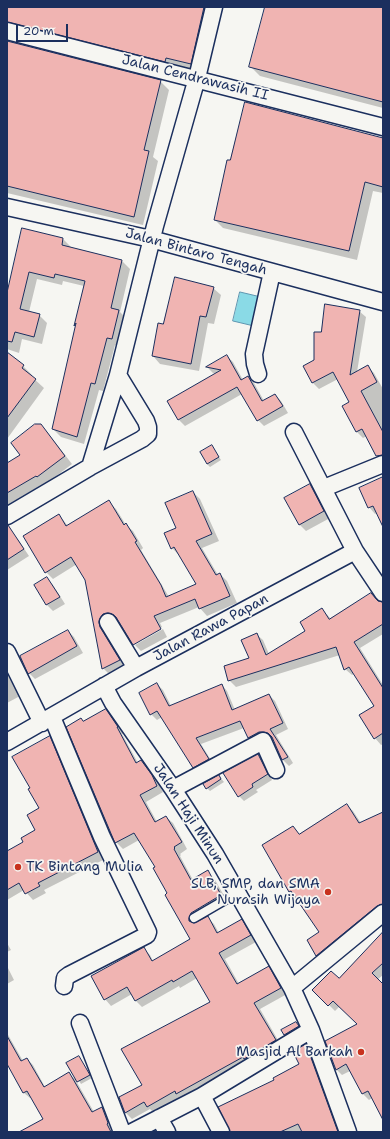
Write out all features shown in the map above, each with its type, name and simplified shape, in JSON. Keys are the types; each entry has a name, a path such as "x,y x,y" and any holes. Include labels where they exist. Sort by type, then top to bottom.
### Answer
{"street":[{"path":"90,467 118,375 151,239 197,78 214,7"},
{"name":"Jalan Cendrawasih II","path":"7,31 197,78 383,127"},
{"name":"Jalan Bintaro Tengah","path":"7,207 151,239 383,302"},
{"path":"258,374 254,354 272,272"},
{"path":"7,516 90,467 142,439 148,434 146,421 118,375"},
{"path":"294,432 355,551 383,593"},
{"path":"324,488 383,464"},
{"name":"Jalan Rawa Papan","path":"7,742 136,668 355,551"},
{"path":"108,622 136,668"},
{"path":"7,652 47,720 148,932 147,935 69,975 65,978 64,986"},
{"name":"Jalan Haji Minun","path":"104,686 113,703 173,789 215,854 292,988 311,1030 348,1132"},
{"path":"173,789 263,741 276,770"},
{"path":"292,988 383,913"},
{"path":"80,1023 122,1132"},
{"path":"132,1132 202,1096 311,1030"},
{"path":"202,1096 221,1132"},
{"path":"159,1118 167,1132"}],"lane":[{"path":"194,918 238,893"}],"water":[{"path":"240,292 261,297 254,326 233,321"}],"building":[{"path":"7,7 204,7 191,64 166,58 165,62 7,22"},
{"path":"265,7 383,7 383,102 249,67"},
{"path":"7,41 161,80 144,150 149,151 134,217 7,186"},
{"path":"245,102 383,138 383,187 365,182 349,251 214,220 227,160 230,160"},
{"path":"22,228 63,238 62,245 122,260 111,308 119,310 112,339 107,338 95,384 91,383 77,437 52,429 85,281 55,274 54,278 29,272 20,309 40,314 34,337 15,332 12,342 7,341 7,293"},
{"path":"175,277 214,287 206,317 200,316 191,364 152,356 158,323 163,324"},
{"path":"325,304 360,310 350,375 368,365 377,382 361,391 383,432 383,455 376,456 362,429 356,432 342,406 349,402 333,372 312,383 303,366 314,360 314,332 321,332"},
{"path":"7,352 24,365 22,368 36,379 7,418"},
{"path":"227,355 241,380 248,376 262,401 275,394 283,406 257,421 237,387 178,420 167,401 221,370 206,367"},
{"path":"35,424 41,424 65,456 37,477 36,476 7,493 7,463 20,455 11,443"},
{"path":"212,445 219,457 207,464 200,452"},
{"path":"383,477 383,527 373,506 368,508 359,488"},
{"path":"310,484 324,511 299,525 284,498"},
{"path":"193,491 212,534 196,541 216,575 220,573 230,596 199,609 195,599 154,616 161,629 133,645 116,617 108,613 103,614 99,622 100,627 120,660 102,669 85,580 71,557 45,573 23,536 59,514 66,526 109,500 124,525 126,523 137,541 135,542 161,585 166,597 196,584 174,547 171,549 164,533 176,528 165,503"},
{"path":"7,525 24,549 7,560"},
{"path":"47,577 60,597 46,605 34,585"},
{"path":"371,593 378,601 383,602 383,624 354,642 383,688 383,733 374,739 359,715 374,706 349,667 344,670 336,647 228,681 224,666 249,658 241,640 257,633 266,655 305,631 300,622 322,608 329,619"},
{"path":"68,630 77,646 28,674 20,656"},
{"path":"157,683 169,706 222,684 232,710 269,694 283,723 270,729 288,757 282,760 272,737 268,733 259,732 248,738 240,721 196,738 209,759 193,768 157,711 150,715 139,693"},
{"path":"106,709 118,727 136,763 141,760 152,775 157,786 140,795 155,822 166,816 182,842 174,847 174,849 191,880 208,870 221,895 191,913 189,921 194,923 208,916 217,933 242,919 251,935 219,953 237,984 269,966 281,988 254,1003 276,1040 244,1059 243,1057 176,1094 175,1091 147,1107 144,1102 125,1113 119,1097 142,1085 121,1049 210,1002 192,971 173,982 172,980 135,1001 127,987 104,1000 91,976 144,947 152,961 190,939 165,895 167,893 153,868 155,867 134,833 115,843 66,727 81,718 83,721"},
{"path":"50,736 98,852 38,883 40,886 25,894 19,883 7,890 7,851 23,842 21,838 35,830 27,815 39,808 28,789 30,788 12,757"},
{"path":"258,754 268,774 252,784 253,787 238,797 223,773"},
{"path":"219,775 221,779 206,789 203,784"},
{"path":"347,804 359,823 383,812 383,904 377,906 316,956 307,940 319,932 291,891 289,892 262,845 293,826 299,834"},
{"path":"383,932 383,963 372,973 383,984 383,1120 368,1091 362,1094 346,1064 336,1070 325,1041 357,1024 333,1001 328,1006 312,990 331,971 339,978"},
{"path":"296,1022 299,1026 284,1035 281,1030"},
{"path":"7,1036 21,1061 27,1058 44,1087 69,1072 92,1112 102,1107 111,1132 19,1132 43,1119 27,1091 23,1093 7,1064"},
{"path":"306,1044 338,1132 302,1132 298,1124 280,1132 230,1132 218,1107 274,1080 273,1078 299,1064 293,1052"},
{"path":"79,1056 90,1075 77,1082 66,1063"}],"place":[{"name":"TK Bintang Mulia","path":"18,867"},
{"name":"SLB, SMP, dan SMA Nurasih Wijaya","path":"328,892"},
{"name":"Masjid Al Barkah","path":"361,1052"}]}
